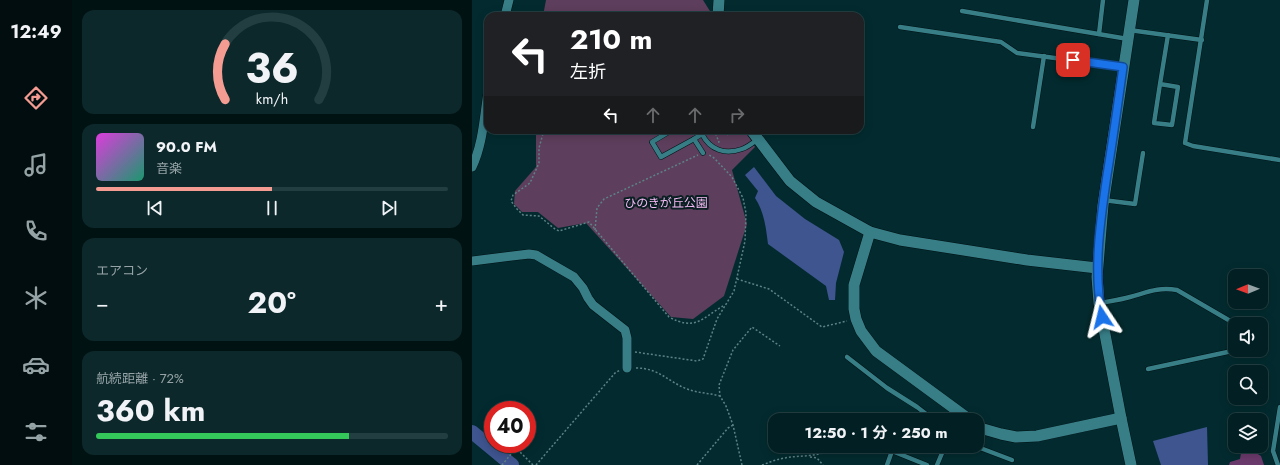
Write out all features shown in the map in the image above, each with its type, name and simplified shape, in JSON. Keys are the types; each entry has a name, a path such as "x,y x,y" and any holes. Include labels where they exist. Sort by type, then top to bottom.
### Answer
{"street":[{"path":"506,12 509,0"},
{"path":"718,12 719,0"},
{"path":"1131,465 1099,303 1097,268 1103,200 1134,0"},
{"path":"472,167 477,156 484,118"},
{"path":"754,134 790,181 816,202 870,232 900,240 960,250 1097,268"},
{"path":"870,232 854,285 854,309 861,331 876,351 954,413"},
{"path":"472,261 529,254 536,255 574,277 583,288 593,305 625,330 627,338 627,368"},
{"path":"984,429 1016,437 1037,436 1121,418"}],"lane":[{"path":"1099,34 1103,0"},
{"path":"1207,0 1185,143 1193,146 1280,160"},
{"path":"962,11 1099,34 1168,35 1202,40"},
{"path":"900,27 1001,42 1017,53 1123,67"},
{"path":"1160,84 1178,87 1172,125 1154,122 1160,84 1168,35"},
{"path":"1033,127 1044,56"},
{"path":"665,134 652,142 661,157 694,139 699,134"},
{"path":"702,134 704,139 716,150 728,152 742,149 758,139"},
{"path":"694,139 703,153"},
{"path":"1103,200 1135,204 1143,153"},
{"path":"1099,303 1116,301 1155,289 1177,290 1228,320"},
{"path":"1148,369 1228,352"},
{"path":"847,356 887,388 925,413"},
{"path":"1278,465 1273,451 1280,408"},
{"path":"984,449 1012,460"},
{"path":"887,465 892,451 927,465"},
{"path":"937,465 942,453"}],"path":[{"path":"543,134 539,148 539,164 530,183 513,196 511,201 517,210 523,215 539,216 555,229 559,230 589,222 670,317 681,323 696,323 725,306"},
{"path":"714,139 718,143 719,142 716,134"},
{"path":"595,230 597,208 604,199 703,153 714,158 732,177 743,198 746,213 745,241 734,291 717,318 703,358 697,360 636,351 627,354"},
{"path":"736,279 769,289 822,327 856,319"},
{"path":"742,465 733,425 726,406 720,396 719,385 733,350 752,327 780,346"},
{"path":"536,465 615,373 627,368 640,368 661,373 687,388 720,396"},
{"path":"697,465 728,428 733,425"},
{"path":"502,465 516,448 533,465"},
{"path":"762,465 779,459 822,453"},
{"path":"806,456 817,458 823,465"}],"green space":[{"path":"546,0 703,0 710,12 544,12"},
{"name":"ひのきが丘公園","path":"536,134 747,134 755,147 732,170 747,224 724,296 693,319 671,317 586,223 558,228 538,212 522,212 514,204 515,191 536,167"}],"shaded area":[{"path":"1241,453 1256,453 1261,456 1264,465 1229,465 1230,462 1240,459"}],"water":[{"path":"754,167 776,196 805,219 839,240 844,252 836,283 835,300 829,300 826,286 768,244 763,214 755,198 758,191 745,175"},
{"path":"1207,427 1208,465 1161,465 1153,441"}],"waterway":[{"path":"472,432 512,465"}],"route":[{"path":"1073,60 1123,67 1103,205 1097,268 1099,303 1102,317"}]}
